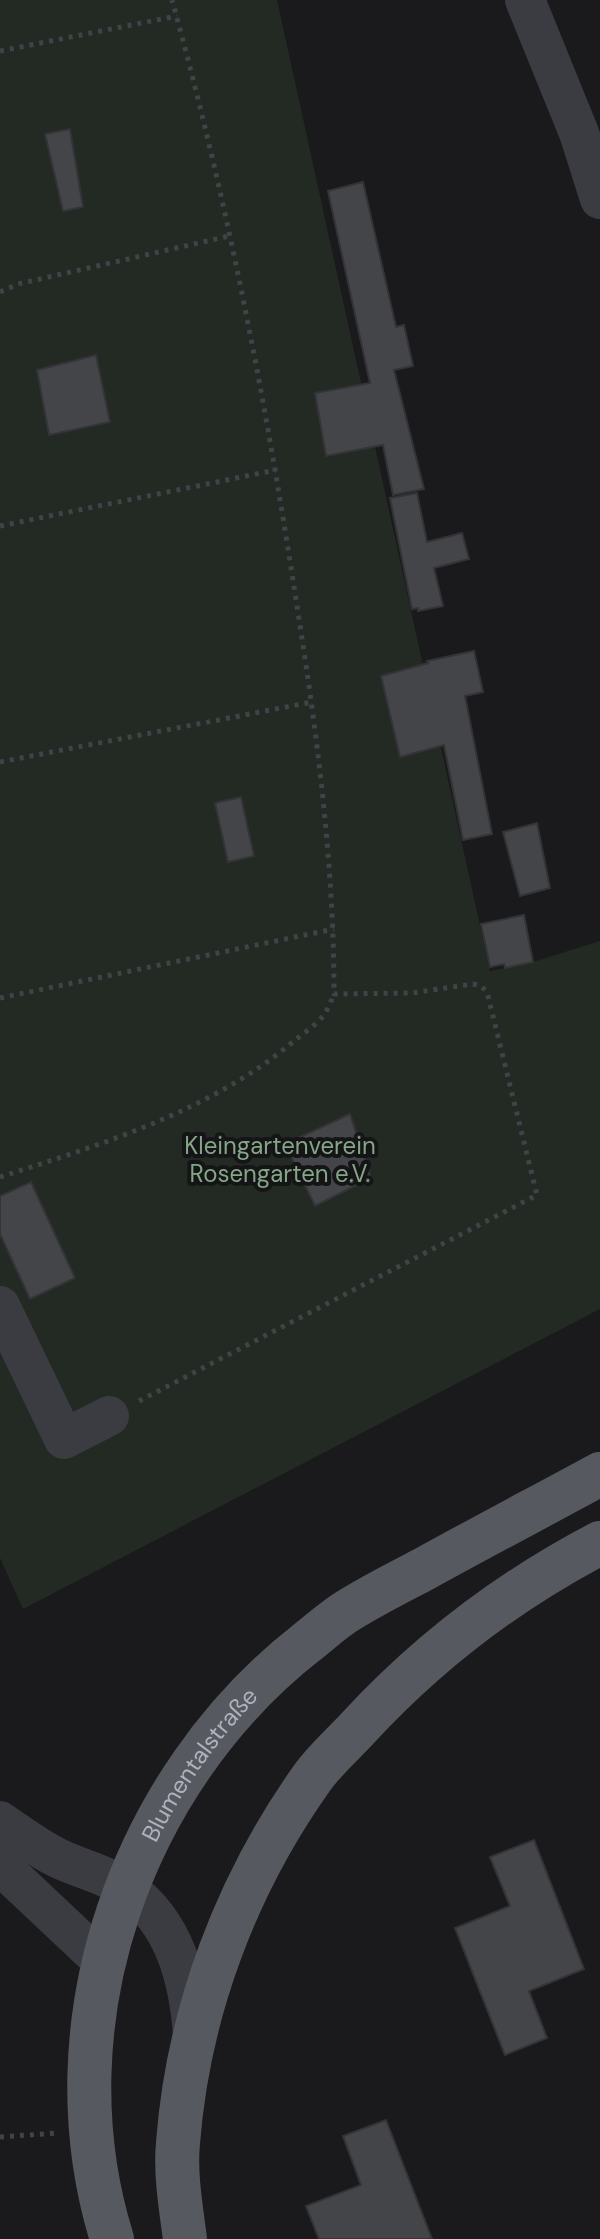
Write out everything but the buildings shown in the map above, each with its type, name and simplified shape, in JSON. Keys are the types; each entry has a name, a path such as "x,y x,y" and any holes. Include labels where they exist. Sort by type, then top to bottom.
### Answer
{"main road":[{"name":"Blumentalstraße","path":"112,2239 103,2209 90,2130 92,2031 103,1962 126,1888 157,1820 208,1740 269,1672 348,1610 600,1474"},
{"path":"185,2239 180,2206 178,2145 193,2035 218,1955 262,1860 313,1776 399,1683 469,1626 560,1564 600,1543"}],"street":[{"path":"525,0 579,133 600,199"},
{"path":"0,1306 64,1439 109,1416"},
{"path":"0,1821 53,1856 126,1888 161,1922 190,1994 193,2035"},
{"path":"0,1865 103,1962"}],"path":[{"path":"0,1177 103,1144 232,1084 278,1055 323,1016 334,994 334,929 312,702 276,470 229,236 172,0"},
{"path":"0,51 177,16"},
{"path":"0,292 18,284 229,236"},
{"path":"0,526 276,470"},
{"path":"0,762 312,702"},
{"path":"0,998 334,929"},
{"path":"109,1416 537,1195 487,992 481,986 473,984 412,993 334,994"},
{"path":"0,2137 67,2132"}],"green space":[{"name":"Kleingartenverein Rosengarten e.V.","path":"0,0 277,0 490,971 533,962 600,941 600,1309 23,1609 0,1558"}]}
